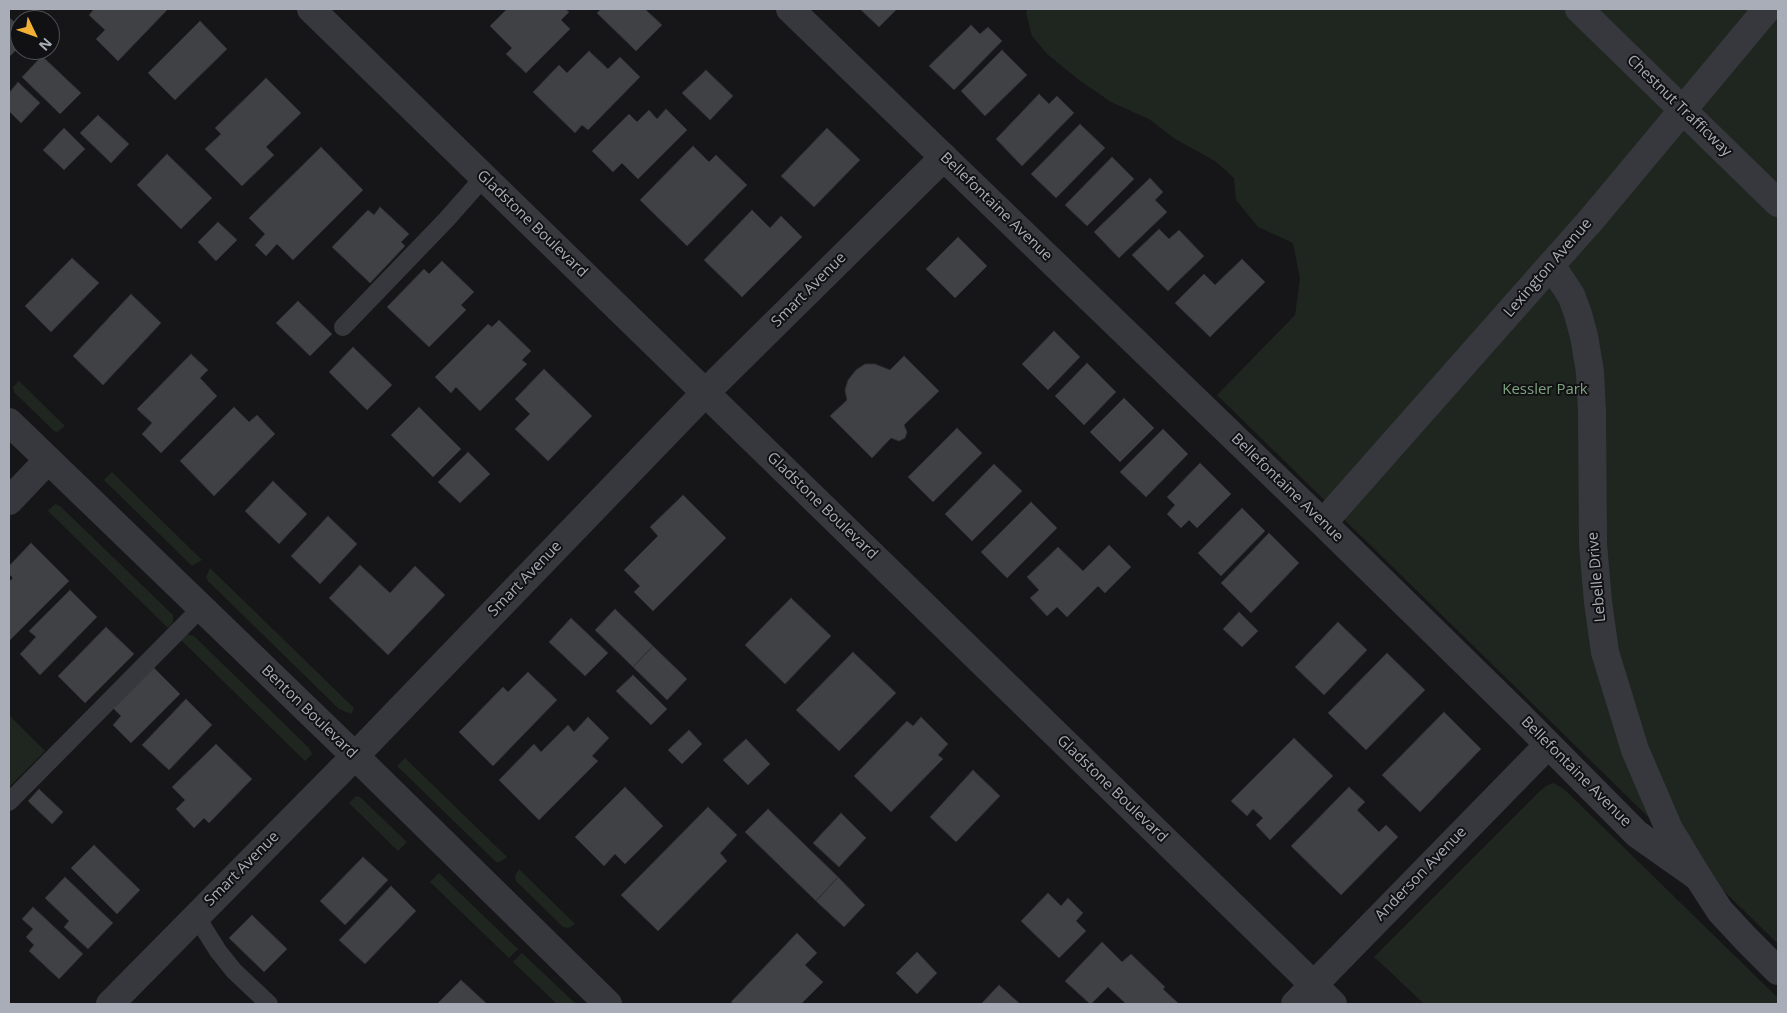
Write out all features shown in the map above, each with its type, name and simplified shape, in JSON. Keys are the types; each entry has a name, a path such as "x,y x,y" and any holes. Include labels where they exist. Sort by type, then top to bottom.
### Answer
{"street":[{"name":"Gladstone Boulevard","path":"310,9 706,392 1333,1004"},
{"name":"Bellefontaine Avenue","path":"790,9 1323,523 1637,834 1698,877 1720,911 1778,971"},
{"name":"Chestnut Trafficway","path":"1579,9 1778,203"},
{"name":"Lexington Avenue","path":"1323,523 1591,220 1767,9"},
{"name":"Smart Avenue","path":"110,1004 355,756 706,392 944,157"},
{"name":"Lebelle Drive","path":"1550,265 1571,295 1578,314 1590,372 1594,544 1598,602 1605,652 1635,750 1652,793 1669,829 1698,877"},
{"name":"Benton Boulevard","path":"9,422 355,756 608,1004"},
{"path":"9,501 48,460"},
{"name":"Anderson Avenue","path":"1295,1004 1548,745"}],"lane":[{"path":"343,326 447,219 484,177"},
{"path":"9,802 201,608"},
{"path":"196,916 218,951 234,971 268,1004"}],"green space":[{"name":"Kessler Park","path":"1027,9 1778,9 1778,944 1217,395 1295,315 1300,279 1293,243 1258,227 1236,200 1234,178 1215,161 1175,139 1149,119 1111,102 1079,80 1047,54 1032,36 1026,13"},
{"path":"19,381 65,426 57,432 54,431 14,392 13,387"},
{"path":"112,472 202,560 192,566 104,480"},
{"path":"55,504 60,506 173,615 173,622 168,628 48,511"},
{"path":"210,568 354,708 351,714 339,709 208,581 206,577"},
{"path":"186,634 194,636 309,748 312,754 305,761 179,638"},
{"path":"9,715 45,751 9,787"},
{"path":"405,758 507,857 500,862 496,862 397,766"},
{"path":"1553,783 1564,789 1778,998 1778,1004 1424,1004 1374,957 1539,792"},
{"path":"356,796 360,797 407,842 398,851 349,803"},
{"path":"519,869 575,924 569,928 563,927 516,881 515,876"},
{"path":"439,873 518,949 509,958 430,882"},
{"path":"522,953 576,1004 557,1004 513,962"}],"building":[{"path":"94,9 168,9 118,61 96,39 105,30 89,15"},
{"path":"507,9 565,9 569,12 561,20 570,29 526,73 506,54 512,48 490,26"},
{"path":"601,9 645,9 662,25 636,51 597,13"},
{"path":"860,9 897,9 879,27"},
{"path":"9,17 10,56 9,57"},
{"path":"200,21 227,49 175,100 148,73"},
{"path":"971,25 980,34 988,27 1002,41 954,90 929,66"},
{"path":"1002,50 1027,75 985,116 961,91"},
{"path":"589,51 608,69 620,57 640,77 588,130 582,125 575,133 533,92 559,65 567,73"},
{"path":"38,60 46,60 81,93 60,114 22,77"},
{"path":"706,70 733,96 710,120 682,93"},
{"path":"266,78 301,113 266,147 274,155 242,186 205,149 221,134 215,128"},
{"path":"18,82 40,103 21,123 9,111 9,93"},
{"path":"1039,94 1049,104 1057,96 1074,113 1022,166 996,139"},
{"path":"666,109 687,130 638,179 622,163 613,172 592,151 629,114 637,122 649,110 657,119"},
{"path":"98,115 129,144 111,163 80,133"},
{"path":"1080,124 1105,148 1056,198 1031,174"},
{"path":"64,128 85,149 64,170 43,150"},
{"path":"827,128 860,160 814,207 781,176"},
{"path":"693,146 709,162 716,155 747,185 687,246 640,200"},
{"path":"321,147 363,190 293,260 277,244 266,256 255,245 265,234 249,218"},
{"path":"167,154 212,198 181,229 137,185"},
{"path":"1112,157 1134,179 1087,226 1065,205"},
{"path":"1150,178 1163,192 1155,200 1167,212 1119,258 1094,232"},
{"path":"380,207 409,234 401,242 405,246 370,283 332,247 368,210 374,215"},
{"path":"752,210 770,228 781,216 802,237 742,297 704,260"},
{"path":"218,222 237,240 216,261 198,242"},
{"path":"1159,229 1169,239 1179,230 1204,256 1168,291 1132,255"},
{"path":"958,237 987,266 955,298 926,269"},
{"path":"72,258 99,283 51,332 25,306"},
{"path":"1242,259 1265,282 1210,337 1175,303 1204,274 1215,285"},
{"path":"442,261 474,292 461,305 466,310 429,347 387,307 424,269 429,274"},
{"path":"131,294 161,323 103,385 73,356"},
{"path":"298,301 332,334 310,356 276,323"},
{"path":"499,320 531,351 522,360 527,364 480,411 456,387 451,393 435,377 488,324 492,327"},
{"path":"1054,331 1080,357 1048,390 1022,364"},
{"path":"353,347 392,385 367,410 329,372"},
{"path":"191,354 208,370 200,378 217,396 161,453 142,434 152,423 137,409"},
{"path":"904,356 939,391 904,425 907,432 905,438 899,441 891,438 872,458 830,416 847,400 845,390 848,380 856,370 865,364 875,364 890,370"},
{"path":"1087,363 1116,392 1084,425 1055,396"},
{"path":"544,369 592,416 548,461 515,429 530,414 515,399"},
{"path":"1124,398 1154,428 1120,462 1090,432"},
{"path":"234,407 249,422 257,415 275,434 214,496 180,461"},
{"path":"419,407 461,449 433,477 391,435"},
{"path":"957,428 982,453 933,502 908,477"},
{"path":"1163,429 1188,454 1146,497 1120,472"},
{"path":"468,452 490,474 460,503 438,482"},
{"path":"1200,463 1231,494 1197,528 1189,520 1181,528 1167,514 1175,505 1167,497"},
{"path":"994,464 1022,491 972,541 945,514"},
{"path":"273,481 307,514 279,544 245,511"},
{"path":"683,495 726,538 653,611 634,592 640,586 624,570 658,536 650,527"},
{"path":"1031,502 1057,528 1007,578 981,552"},
{"path":"1242,508 1265,531 1221,576 1198,553"},
{"path":"328,516 357,544 320,584 291,556"},
{"path":"1269,533 1299,563 1251,613 1221,583"},
{"path":"31,543 69,581 9,641 9,582 13,578 9,574 9,566"},
{"path":"1109,545 1131,567 1105,593 1098,586 1067,617 1057,607 1047,616 1030,598 1039,590 1027,577 1058,547 1083,571"},
{"path":"360,565 390,593 415,566 445,595 388,655 329,598"},
{"path":"70,590 97,617 40,675 20,654 36,637 29,631"},
{"path":"791,598 831,636 785,684 745,645"},
{"path":"615,609 653,646 633,667 595,630"},
{"path":"1239,612 1258,631 1242,647 1223,629"},
{"path":"571,618 608,653 585,676 549,642"},
{"path":"1338,622 1367,650 1324,695 1295,667"},
{"path":"106,627 134,654 85,703 58,676"},
{"path":"653,646 687,679 667,700 633,667"},
{"path":"853,652 896,693 839,751 796,710"},
{"path":"1387,653 1425,690 1366,750 1328,713"},
{"path":"153,667 180,694 131,743 113,725 121,716 113,708"},
{"path":"528,672 557,700 493,766 459,732 503,687 508,692"},
{"path":"633,675 667,709 651,725 616,691"},
{"path":"186,699 212,725 169,770 142,745"},
{"path":"1444,712 1481,749 1420,812 1382,775"},
{"path":"588,717 609,738 592,756 598,761 539,820 499,780 534,744 541,752 568,725 574,732"},
{"path":"921,717 948,744 938,755 943,759 891,812 854,776 907,721 913,726"},
{"path":"689,730 702,744 682,764 668,750"},
{"path":"1294,738 1333,776 1270,840 1256,825 1263,818 1253,809 1247,816 1231,801"},
{"path":"746,739 770,764 748,785 723,760"},
{"path":"216,744 252,779 209,823 204,818 194,828 176,809 185,800 172,787"},
{"path":"973,770 1000,796 956,842 930,817"},
{"path":"625,787 663,826 625,864 615,854 604,866 575,837"},
{"path":"1349,787 1365,802 1357,810 1379,832 1386,825 1398,837 1341,895 1291,846"},
{"path":"39,789 63,812 52,824 28,801"},
{"path":"708,807 737,835 720,853 727,861 658,931 621,895"},
{"path":"768,809 838,877 816,901 745,832"},
{"path":"841,813 866,838 839,867 813,843"},
{"path":"94,845 140,890 117,914 71,868"},
{"path":"363,857 388,880 345,925 320,901"},
{"path":"65,877 113,923 88,949 64,927 69,921 45,898"},
{"path":"838,877 865,905 844,927 816,901"},
{"path":"391,886 416,911 365,964 339,940"},
{"path":"1048,893 1061,906 1068,898 1083,913 1076,921 1086,931 1059,958 1021,921"},
{"path":"33,907 83,954 59,979 29,951 34,945 26,937 33,929 22,919"},
{"path":"252,915 287,949 264,972 229,938"},
{"path":"797,933 817,953 805,965 823,982 801,1004 734,1004 731,1002"},
{"path":"1102,942 1122,962 1131,954 1165,987 1163,989 1179,1004 1126,1004 1108,987 1090,1004 1065,981"},
{"path":"917,952 937,973 917,994 896,973"},
{"path":"461,980 486,1003 437,1004"},
{"path":"999,985 1020,1004 981,1004"}]}
